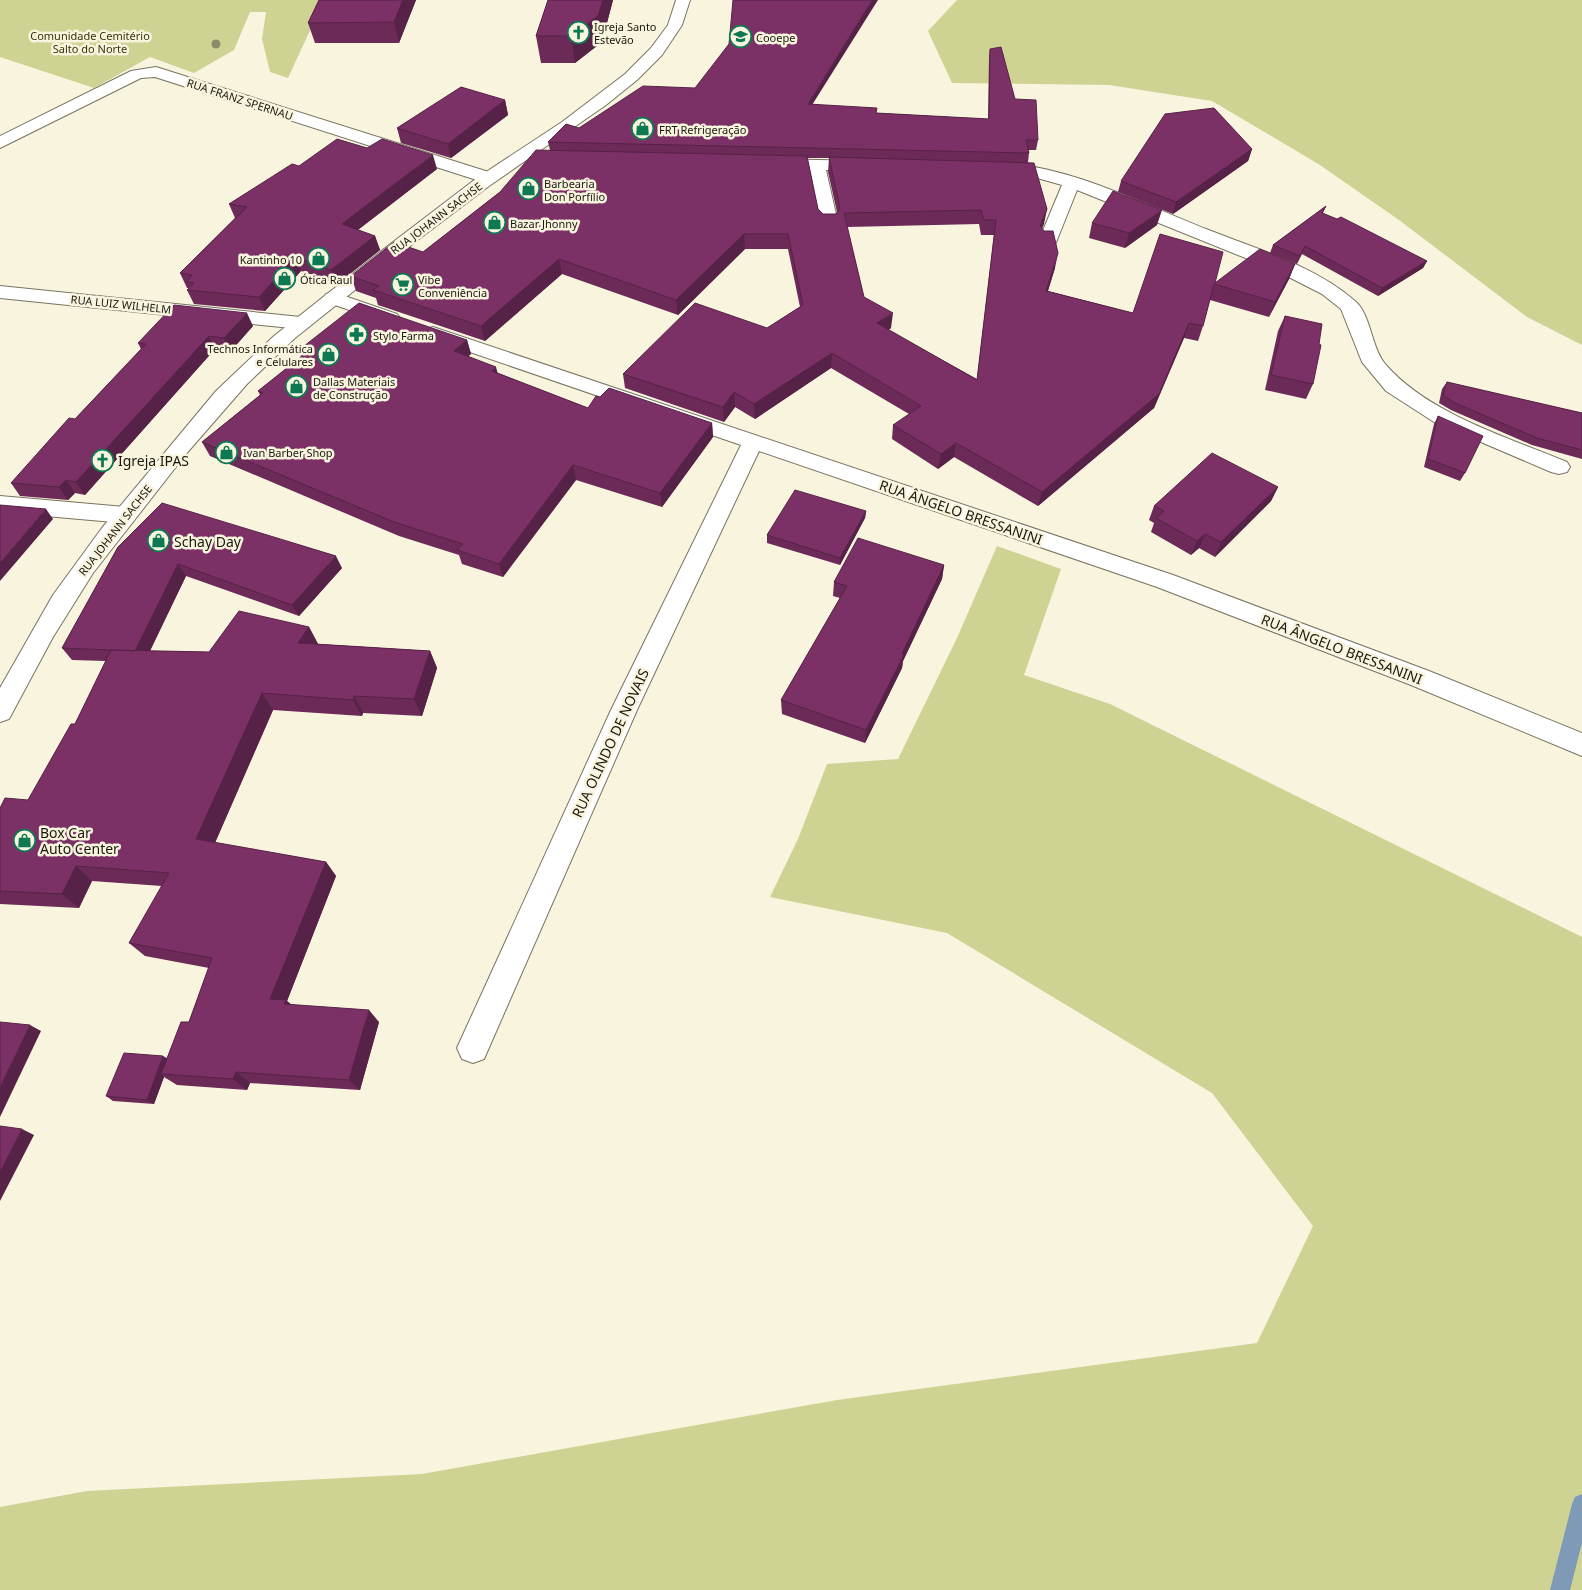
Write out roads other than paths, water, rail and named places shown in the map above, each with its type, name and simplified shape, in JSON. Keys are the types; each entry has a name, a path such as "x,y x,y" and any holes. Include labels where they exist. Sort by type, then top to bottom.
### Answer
{"street":[{"name":"RUA JOHANN SACHSE","path":"0,712 51,618 82,570 204,417 256,362 301,323 515,158 575,119 635,74 666,40 680,15 683,0"},
{"name":"RUA FRANZ SPERNAU","path":"0,143 137,74 156,72 489,178"},
{"path":"515,158 544,159"},
{"path":"757,164 886,166"},
{"path":"816,165 829,223"},
{"path":"984,168 1024,169 1072,182 1282,266 1329,290 1350,306 1372,362 1393,386 1442,417 1560,467"},
{"path":"1048,240 1072,182"},
{"name":"RUA LUIZ WILHELM","path":"0,292 301,323"},
{"name":"RUA ÂNGELO BRESSANINI","path":"333,298 1165,581 1420,678 1582,745"},
{"name":"RUA OLINDO DE NOVAIS","path":"473,1048 624,710 753,442"},
{"path":"0,504 125,515"}],"waterway":[{"path":"1560,1590 1582,1504"}],"place":[{"name":"Igreja Santo Estevão","path":"578,32"},
{"name":"Cooepe","path":"740,37"},
{"name":"FRT Refrigeração","path":"643,129"},
{"name":"Barbearia Don Porfílio","path":"528,189"},
{"name":"Bazar Jhonny","path":"494,223"},
{"name":"Kantinho 10","path":"318,259"},
{"name":"Ótica Raul","path":"284,279"},
{"name":"Vibe Conveniência","path":"402,285"},
{"name":"Stylo Farma","path":"357,335"},
{"name":"Technos Informática e Celulares","path":"329,354"},
{"name":"Dallas Materiais de Construção","path":"297,387"},
{"name":"Ivan Barber Shop","path":"227,452"},
{"name":"Igreja IPAS","path":"102,460"},
{"name":"Schay Day","path":"158,541"},
{"name":"Box Car Auto Center","path":"24,840"}],"park label":[{"name":"Comunidade Cemitério Salto do Norte","path":"90,41"}]}
